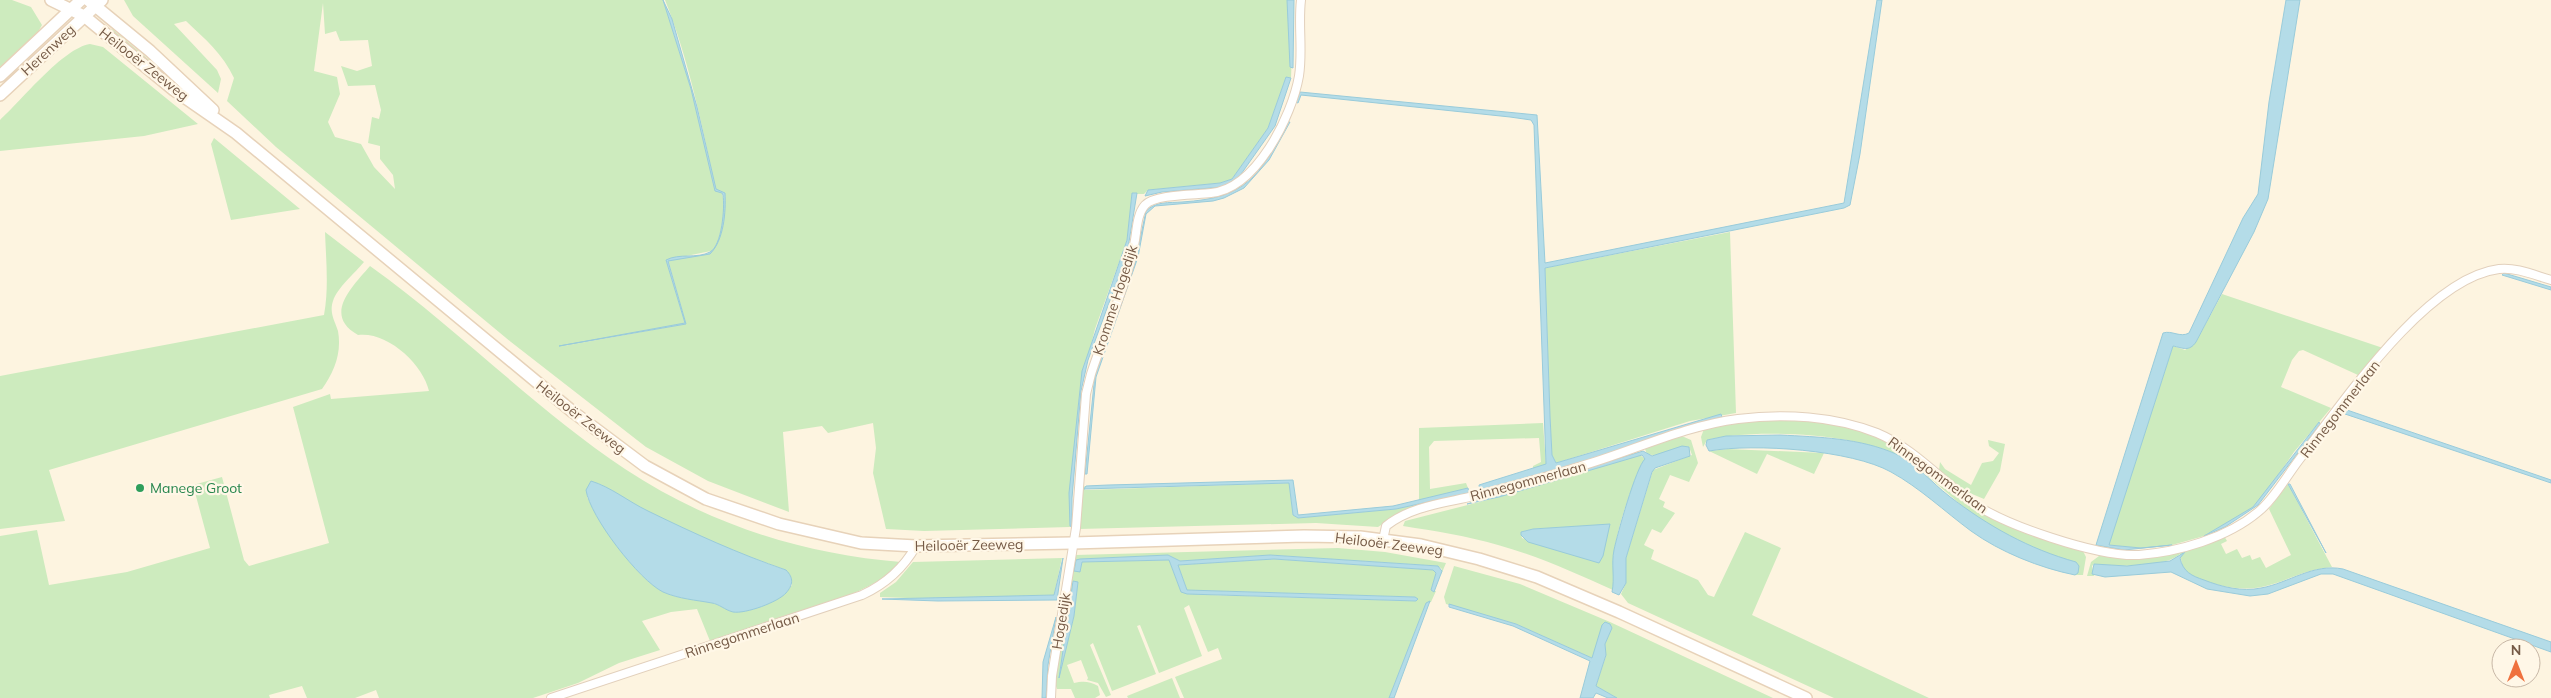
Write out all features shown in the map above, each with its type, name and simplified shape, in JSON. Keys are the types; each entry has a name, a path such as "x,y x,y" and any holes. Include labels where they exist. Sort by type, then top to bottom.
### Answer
{"street":[{"name":"Heilooër Zeeweg","path":"51,0 84,16 174,90 236,132"},
{"name":"Herenweg","path":"0,76 81,0"},
{"name":"Kromme Hogedijk","path":"1073,543 1088,384 1133,254 1142,210 1147,203 1156,199 1215,193 1231,188 1244,180 1257,164 1284,120 1297,83 1301,0"},
{"name":"Heilooër Zeeweg","path":"95,2 182,79 236,132 573,412 645,466 706,499 770,522 861,543 916,546 1304,536 1383,540 1453,552 1538,577 1806,698"},
{"name":"Herenweg","path":"0,95 84,16 95,2"},
{"name":"Rinnegommerlaan","path":"1383,540 1386,526 1413,511 1582,466 1715,424 1744,418 1791,416 1857,426 1890,439 1907,449 1973,503 1994,515 2026,528 2114,554 2137,555 2172,550 2223,532 2260,511 2382,354 2405,329 2445,293 2464,280 2496,270 2513,269 2551,280"},
{"name":"Hogedijk","path":"1051,698 1052,676 1073,543"},
{"name":"Rinnegommerlaan","path":"551,698 862,594 892,577 904,565 916,546"}],"green space":[{"path":"0,0 12,0 31,7 42,25 38,32 0,70"},
{"path":"124,0 663,0 691,89 715,190 722,193 724,202 725,193 716,190 688,70 665,0 1294,0 1291,78 1286,77 1268,128 1232,179 1220,183 1148,190 1144,194 1132,194 1127,240 1095,329 1083,377 1078,407 1070,527 924,531 886,529 873,473 876,448 873,423 828,433 822,426 783,432 789,512 708,481 646,447 511,342 276,147 227,101 234,78 230,69 219,54 186,21 174,24 217,70 221,79 218,93 133,16","holes":["323,3 325,34 336,31 340,41 368,40 372,66 357,71 341,66 348,86 375,85 381,110 379,119 372,117 368,143 380,146 380,159 393,175 395,189 374,167 361,144 335,137 328,122 340,94 337,77 314,71","711,251 710,254 668,260 686,324 563,346 685,323 666,260"]},
{"path":"112,29 207,108 206,110 109,33"},
{"path":"90,44 103,47 198,124 144,136 0,151 0,120 55,65 79,48"},
{"path":"214,138 300,209 231,220 211,144"},
{"path":"325,232 364,262 342,286 333,301 332,313 339,339 338,355 330,376 322,389 49,470 65,521 0,529 0,376 324,315 327,284"},
{"path":"1730,232 1736,413 1690,421 1556,463 1552,455 1545,268"},
{"path":"370,266 592,445 625,469 689,506 757,533 792,544 864,558 901,562 888,575 868,587 842,598 710,641 697,609 671,612 642,621 660,650 619,663 578,683 533,698 379,698 376,690 355,698 307,698 302,686 269,695 270,698 0,698 0,536 37,530 49,585 127,572 210,548 193,485 222,477 244,560 249,566 329,543 293,407 330,394 331,399 429,391 419,370 402,351 380,338 358,335 347,327 342,319 341,310 344,300","holes":["600,484 621,498 690,533 786,570 792,585 784,595 734,612 713,603 664,592 642,575 620,550 587,497"]},
{"path":"2222,294 2383,348 2358,375 2303,350 2299,351 2292,360 2281,387 2331,408 2294,452 2266,493 2253,507 2204,536 2172,545 2141,548 2108,545 2173,346 2185,350 2196,342"},
{"path":"1796,419 1850,426 1872,434 1908,452 1961,498 2082,549 2086,557 2083,575 2075,575 2076,562 2026,545 1990,526 1920,470 1898,456 1880,448 1832,438 1776,434 1726,436 1707,440 1703,447 1701,437 1704,429 1741,421"},
{"path":"1543,423 1546,464 1533,470 1533,466 1541,462 1539,438 1434,441 1429,447 1430,489 1466,483 1468,488 1419,501 1419,428"},
{"path":"1676,437 1684,437 1691,440 1698,463 1689,482 1670,475 1659,499 1665,502 1663,507 1675,513 1661,533 1652,529 1644,545 1654,550 1651,559 1698,580 1708,595 1714,597 1745,532 1781,548 1752,615 1929,698 1834,698 1628,603 1621,594 1626,583 1626,558 1653,470 1692,455 1689,447 1678,448 1657,455 1647,454 1645,449"},
{"path":"1988,440 2005,444 2000,471 1984,499 1965,491 1939,470 1940,462 1945,469 1971,485 1982,463 1993,461 1999,453 1989,446"},
{"path":"1728,449 1824,453 1814,474 1767,454 1757,474 1709,451"},
{"path":"1640,455 1645,459 1630,493 1619,528 1614,552 1615,581 1613,590 1556,565 1513,549 1463,536 1403,526 1405,521 1499,497","holes":["1609,525 1544,546 1522,538 1521,532 1533,529"]},
{"path":"1289,483 1293,515 1298,518 1396,509 1469,493 1399,513 1378,527 1316,523 1079,529 1082,487 1086,486 1085,490"},
{"path":"2288,484 2332,567 2301,574 2264,587 2234,588 2206,582 2190,574 2183,569 2180,554 2173,559 2151,564 2114,566 2094,564 2092,566 2094,576 2087,576 2091,562 2099,556 2129,557 2223,534 2227,541 2221,544 2226,554 2237,549 2242,558 2250,555 2252,560 2260,557 2266,568 2291,555 2269,509"},
{"path":"1338,548 1385,552 1446,563 1441,575 1442,569 1438,566 1270,555 1180,561 1168,555 1077,560 1080,571 1082,562 1169,560 1181,592 1210,595 1416,601 1415,597 1187,590 1178,565 1274,559 1434,570 1436,575 1431,590 1436,591 1431,602 1426,604 1389,698 1184,698 1175,677 1222,659 1218,648 1208,652 1189,605 1184,608 1202,656 1159,673 1140,625 1137,626 1156,674 1112,691 1093,643 1090,645 1111,695 1106,697 1098,683 1087,680 1088,678 1081,660 1067,665 1074,683 1086,682 1095,684 1098,686 1100,695 1095,698 1075,698 1071,689 1057,689 1055,683 1075,555","holes":["1073,582 1078,582 1074,616 1059,677"]},
{"path":"1062,558 1054,595 934,599 880,597 880,593 896,582 913,562"},
{"path":"1454,566 1520,584 1610,622 1773,698 1617,698 1596,686 1606,656 1605,644 1612,628 1592,658 1516,624 1446,604 1444,597"},
{"path":"1172,678 1180,698 1128,698 1127,696"}],"water":[{"path":"663,0 672,19 697,107 716,189 725,193 725,209 721,234 715,248 710,254 668,261 686,324 559,346 685,323 666,260 710,252 714,248 720,234 724,208 723,195 715,191 691,89"},
{"path":"1287,0 1294,0 1293,68 1290,67"},
{"path":"1877,0 1882,0 1860,154 1850,205 1844,208 1545,268 1552,455 1556,463 1721,414 1722,417 1565,467 1480,491 1479,485 1546,464 1534,125 1531,120 1510,117 1301,95 1298,103 1295,102 1300,92 1537,115 1545,263 1844,203"},
{"path":"2286,0 2300,0 2268,199 2254,232 2196,342 2188,348 2173,346 2109,545 2141,548 2172,545 2124,550 2096,545 2163,333 2170,332 2182,335 2189,333 2243,218 2258,194 2269,102"},
{"path":"1286,77 1291,78 1275,126 1239,177 1223,187 1162,192 1145,196 1148,190 1220,183 1232,179 1268,128"},
{"path":"1288,122 1290,122 1269,160 1244,188 1213,201 1155,206 1146,214 1138,257 1096,377 1087,474 1085,474 1095,374 1135,263 1146,211 1158,204 1204,200 1222,196 1236,189 1259,170"},
{"path":"1132,193 1137,193 1127,254 1088,360 1081,391 1072,498 1072,527 1070,526 1069,493 1082,371 1127,240"},
{"path":"2504,273 2551,287 2551,290 2502,275"},
{"path":"2347,410 2551,480 2551,483 2345,414"},
{"path":"2319,422 2320,424 2258,505 2225,527 2204,536 2253,507"},
{"path":"1780,435 1854,441 1896,454 1917,468 1949,496 1994,527 2025,543 2076,562 2079,566 2078,573 2075,575 2048,568 1995,546 1971,531 1912,485 1874,464 1852,458 1802,450 1751,448 1709,451 1706,445 1707,440 1726,436"},
{"path":"1682,446 1689,447 1690,456 1655,468 1652,472 1626,558 1626,583 1619,595 1612,592 1614,550 1632,487 1645,459 1642,455 1499,497 1467,504 1643,451 1652,456"},
{"path":"1293,480 1298,515 1393,506 1468,488 1469,493 1396,509 1298,518 1293,515 1289,483 1084,489 1086,486 1108,485"},
{"path":"591,481 699,535 786,570 792,582 790,587 786,593 769,603 739,612 730,611 715,604 681,598 663,592 641,575 629,562 596,516 589,502 586,490"},
{"path":"2288,484 2290,484 2326,553"},
{"path":"1610,524 1603,556 1599,563 1528,542 1521,535 1521,532 1533,529"},
{"path":"2185,552 2180,558 2183,567 2189,573 2211,583 2239,589 2271,586 2301,574 2321,569 2343,569 2540,638 2512,638 2333,574 2321,574 2268,594 2250,596 2207,589 2171,572 2105,577 2092,574 2094,564 2127,566 2170,561"},
{"path":"1168,555 1180,561 1270,555 1438,566 1442,571 1434,592 1431,590 1436,573 1433,570 1274,559 1178,565 1187,590 1415,597 1418,599 1416,601 1187,594 1181,592 1169,560 1082,562 1080,572 1074,571 1076,560 1080,559"},
{"path":"1063,558 1057,600 938,601 882,599 1054,595"},
{"path":"1073,581 1078,582 1074,616 1059,678"},
{"path":"1430,601 1394,698 1389,698 1426,603"},
{"path":"1449,604 1516,624 1592,658 1602,625 1605,622 1610,624 1612,628 1605,644 1606,655 1596,686 1617,698 1608,698 1596,693 1593,698 1580,698 1590,661 1513,626 1449,607"},
{"path":"1056,617 1048,665 1046,698 1042,698 1043,662"},
{"path":"2541,638 2551,642 2551,652 2541,648"}],"place":[{"name":"Manege Groot","path":"140,488"}]}
